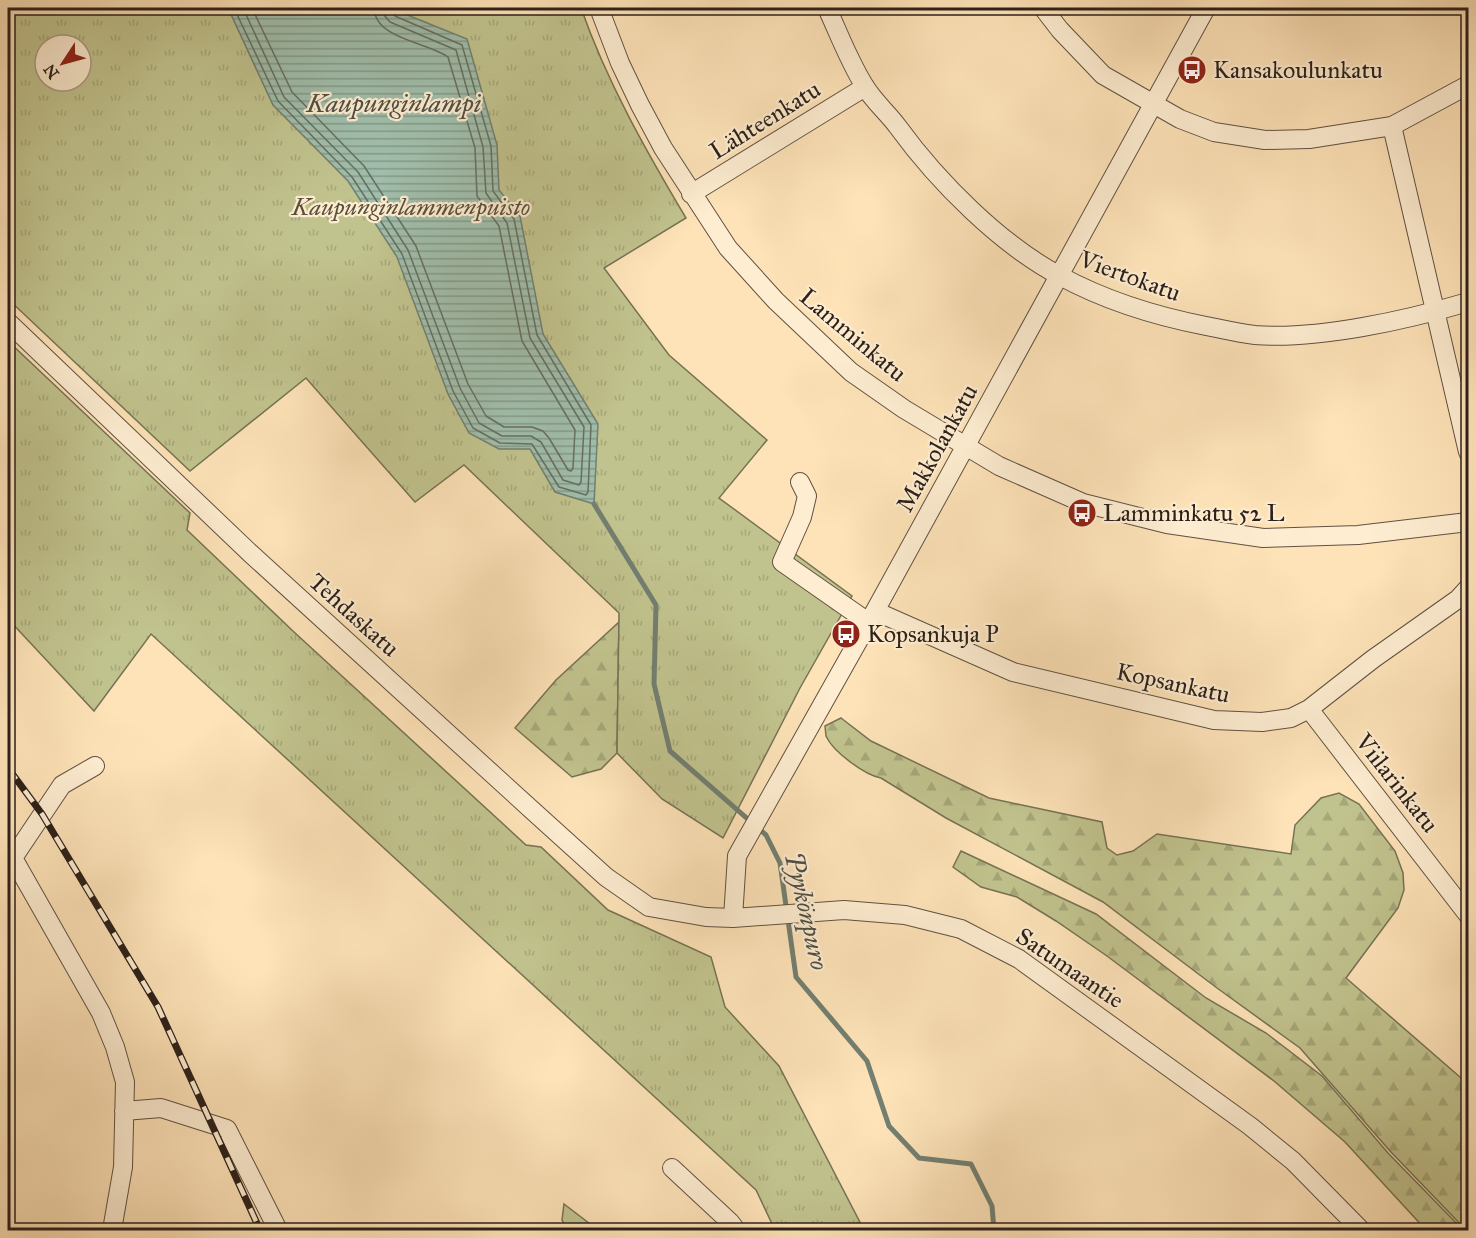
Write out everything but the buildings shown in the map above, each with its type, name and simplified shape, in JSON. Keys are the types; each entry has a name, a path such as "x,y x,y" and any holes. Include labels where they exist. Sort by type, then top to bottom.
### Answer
{"street":[{"name":"Lamminkatu","path":"599,8 620,63 640,105 691,194 728,249 812,337 851,372 904,409 999,466 1083,504 1178,525 1263,538 1358,535 1468,522"},
{"name":"Viertokatu","path":"827,8 865,87 915,150 971,208 1013,245 1059,276 1116,302 1153,313 1254,335 1298,335 1319,332 1435,312 1468,302"},
{"path":"1044,8 1060,30 1103,75 1180,119 1214,132 1265,140 1309,139 1392,126 1468,86"},
{"name":"Makkolankatu","path":"734,918 737,856 872,617 1206,8"},
{"name":"Lähteenkatu","path":"691,194 865,87"},
{"path":"1392,126 1468,452"},
{"name":"Tehdaskatu","path":"8,322 250,553 606,877 649,906 687,914"},
{"name":"Kopsankatu","path":"800,482 807,496 802,516 782,562 872,617 1012,672 1214,720 1262,722 1291,718 1309,709 1373,658 1458,599 1468,588"},
{"name":"Viilarinkatu","path":"1309,709 1468,915"},
{"path":"95,766 62,785 10,857 101,1013 115,1047 124,1082 124,1112 123,1167 112,1230"},
{"name":"Satumaantie","path":"687,914 734,918 844,910 905,915 961,929 1019,959 1250,1126 1293,1161 1361,1230"},
{"path":"124,1112 161,1107 227,1129 278,1230"},
{"path":"672,1168 736,1230"}],"green space":[{"name":"Kaupunginlammenpuisto","path":"8,8 581,8 591,36 628,116 686,218 604,268 669,355 767,440 719,498 852,596 800,688 723,838 662,799 617,753 619,613 464,465 415,502 306,378 190,471 8,299"},
{"path":"8,341 190,513 187,530 294,632 526,845 541,847 608,910 711,957 725,1007 779,1066 864,1230 775,1230 756,1190 151,634 94,711 8,619"},
{"path":"619,622 617,753 601,769 572,777 515,728 556,680"},
{"path":"841,718 871,741 989,798 1102,822 1107,848 1117,855 1133,851 1157,834 1291,854 1295,825 1321,798 1339,793 1359,804 1395,851 1403,873 1404,890 1398,908 1346,978 1468,1084 1468,1230 1390,1151 1300,1048 1103,902 946,818 850,762 835,749 826,736 825,726"},
{"path":"961,851 1096,914 1206,998 1266,1033 1322,1076 1388,1153 1463,1230 1426,1230 1345,1142 1274,1081 1107,956 1056,921 1017,897 981,887 953,867"},
{"path":"564,1204 598,1230 567,1230 562,1220"}],"water":[{"name":"Kaupunginlampi","path":"228,8 390,8 467,39 497,145 499,190 520,216 543,334 598,424 594,504 555,492 530,449 499,449 469,433 448,394 397,257 348,181 273,105"}],"waterway":[{"name":"Pyykönpuro","path":"594,504 656,605 654,684 670,751 766,835 780,863 796,977 867,1061 889,1126 919,1158 971,1164 992,1206 994,1230"}],"railway":[{"path":"8,768 42,814 158,1007 260,1230"}],"place":[{"name":"Kansakoulunkatu","path":"1192,70"},
{"name":"Lamminkatu 52 L","path":"1082,513"},
{"name":"Kopsankuja P","path":"846,634"}]}
